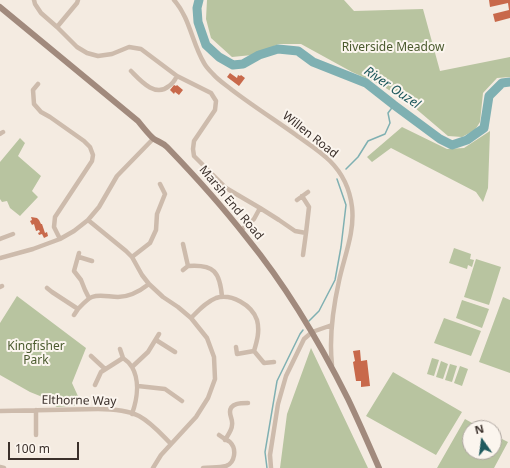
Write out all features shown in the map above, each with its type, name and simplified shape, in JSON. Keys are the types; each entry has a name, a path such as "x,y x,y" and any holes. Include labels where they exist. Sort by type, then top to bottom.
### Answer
{"street":[{"path":"34,0 41,13 77,47 87,53 98,56 112,54 129,47 141,49 177,76 211,93 216,101 215,110 194,142 194,156 226,188 295,231 306,232"},
{"path":"57,27 78,0"},
{"name":"Willen Road","path":"174,0 186,17 197,50 204,64 214,76 330,161 344,181 352,207 352,225 339,281 332,326 332,370"},
{"name":"Marsh End Road","path":"0,7 138,121 153,139 163,144 189,170 241,230 279,280 311,332 348,400 379,468"},
{"path":"131,71 150,88 157,90 162,90 169,87 177,76"},
{"path":"38,84 33,90 34,104 41,112 84,141 90,147 93,155 92,161 55,217 54,227 60,239"},
{"path":"1,256 33,249 74,232 88,220 99,207 117,176 153,139"},
{"path":"132,257 150,243 156,230 157,214 165,194 160,184"},
{"path":"297,200 308,192"},
{"path":"302,196 309,207 303,255"},
{"path":"241,230 254,219 260,208"},
{"path":"88,220 132,257 142,274 163,297 191,318 207,338 214,357 215,379 208,398 196,416 161,456 153,468"},
{"path":"0,239 13,234"},
{"path":"183,244 188,266"},
{"path":"89,298 81,280 74,271 79,255 92,261"},
{"path":"183,270 188,266 199,265 210,268 218,275 221,284 222,297"},
{"path":"74,315 89,298 94,296 129,296 150,284"},
{"path":"47,288 78,309"},
{"path":"191,318 205,304 215,299 222,297 236,299 249,307 256,320 258,335 254,351"},
{"path":"271,468 270,455 278,404 286,376 304,339 311,332 332,326"},
{"path":"132,367 148,352 159,334"},
{"path":"156,340 175,352"},
{"path":"236,346 238,354 254,351"},
{"path":"120,349 123,358 132,367 138,386 132,414"},
{"path":"254,351 264,363 274,362"},
{"path":"92,356 105,369"},
{"path":"95,385 101,372 123,358"},
{"path":"138,386 165,389 182,402"},
{"path":"225,440 232,426 230,412 232,403 248,403"},
{"name":"Elthorne Way","path":"0,411 110,409 139,416 157,429 171,444"},
{"path":"36,410 36,435"},
{"path":"203,468 224,467 230,464 234,458 235,451 231,443 219,435"},
{"path":"0,467 4,468"}],"green space":[{"name":"Riverside Meadow","path":"207,0 344,0 354,11 423,9 440,71 510,57 510,77 497,78 483,93 480,122 475,130 462,137 448,136 408,102 381,85 352,72 301,44 279,44 252,55 232,57 211,38 206,19"},
{"path":"402,127 447,149 464,148 490,131 488,188 483,202 476,192 391,148 372,162 367,157"},
{"path":"20,138 25,143 18,156 41,176 32,191 38,197 20,216 10,208 7,201 2,202 0,199 0,162"},
{"path":"454,248 471,254 470,259 474,260 472,267 468,265 467,269 449,263"},
{"path":"476,259 501,267 489,305 464,297"},
{"name":"Kingfisher Park","path":"17,296 86,348 72,383 82,405 57,407 40,396 0,375 0,323"},
{"path":"503,297 510,300 510,373 479,362"},
{"path":"462,300 489,309 482,328 456,318"},
{"path":"444,318 481,331 471,356 434,343"},
{"path":"311,348 368,468 280,468 287,414"},
{"path":"432,358 439,360 434,376 427,374"},
{"path":"441,361 448,364 443,379 436,377"},
{"path":"450,364 457,366 452,382 445,380"},
{"path":"460,366 468,369 462,386 454,383"},
{"path":"393,372 462,412 436,455 366,416"},
{"path":"462,424 462,460 498,460 494,468 437,468"},
{"path":"502,439 508,442 502,453"}],"building":[{"path":"489,0 510,0 510,18 495,22 493,14 509,10 508,3 490,7"},
{"path":"230,73 237,78 238,75 241,75 245,78 239,86 227,77"},
{"path":"174,85 177,85 183,90 179,95 175,92 174,94 170,90"},
{"path":"31,217 39,220 48,236 44,238 42,234 39,235 39,230 36,231 34,224 32,225 30,221 32,220"},
{"path":"360,350 361,361 367,360 370,386 361,387 361,381 356,381 353,351"}],"waterway":[{"name":"River Ouzel","path":"199,0 197,8 198,22 206,45 219,57 233,65 243,64 259,55 278,49 298,51 313,62 366,83 440,139 452,145 467,140 484,128 489,96 502,83 510,82"},
{"path":"346,169 358,157 368,141 385,134 390,123 388,113 394,105"},
{"path":"309,321 319,311 335,280 346,205 337,179"},
{"path":"267,468 265,452 277,381 303,330"}]}
